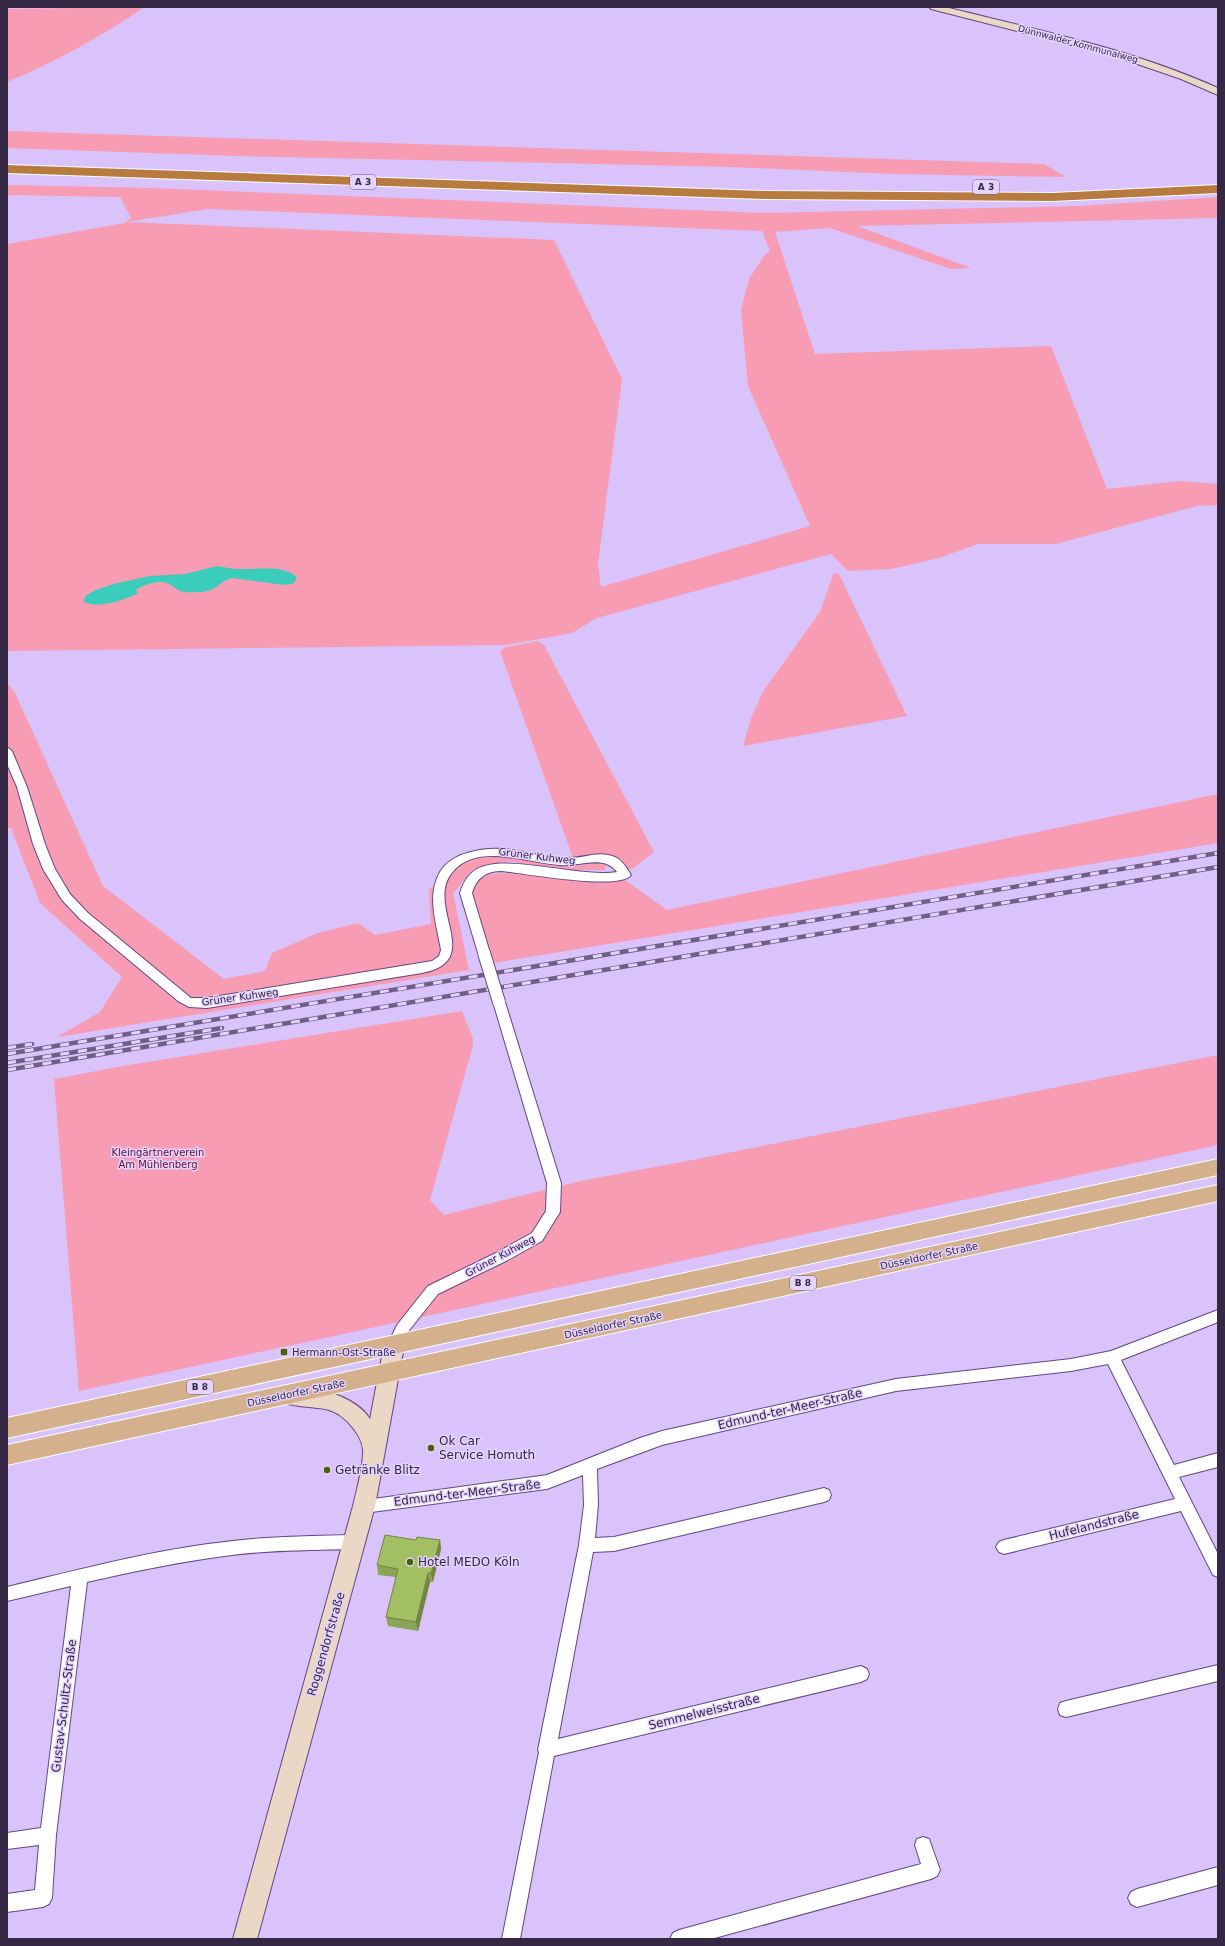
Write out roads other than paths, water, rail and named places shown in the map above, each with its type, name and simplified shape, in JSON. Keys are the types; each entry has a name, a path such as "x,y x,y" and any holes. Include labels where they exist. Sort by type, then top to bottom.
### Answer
{"highway":[{"name":"A 3","path":"7,160 710,182 967,187 1218,180"},
{"name":"A 3","path":"7,169 766,195 1052,196 1218,189"}],"main road":[{"name":"B 8","path":"7,1428 394,1346 716,1274 1218,1167"},
{"name":"Düsseldorfer Straße","path":"7,1455 388,1374 1218,1193"}],"street":[{"name":"Dünnwalder Kommunalweg","path":"934,7 1128,57 1176,74 1218,92"},
{"name":"Grüner Kuhweg","path":"7,751 22,787 38,844 49,869 66,897 84,916 130,956 189,1002 207,1003 430,967 440,962 445,957 447,950 438,895 440,884 445,872 452,866 475,854 490,851 503,851 568,862 600,858 608,859 618,866 625,875 596,878 503,868 488,869 475,876 468,883 466,893 554,1183 553,1212 537,1237 501,1257 433,1290 402,1329 394,1346"},
{"name":"Edmund-ter-Meer-Straße","path":"364,1506 547,1482 644,1443 896,1385 1071,1365 1112,1357 1218,1316"},
{"name":"Roggendorfstraße","path":"245,1939 364,1506 394,1346"},
{"path":"1112,1357 1218,1570"},
{"path":"286,1395 333,1401 346,1406 361,1421 374,1452"},
{"path":"1170,1473 1218,1460"},
{"path":"511,1939 546,1750 587,1545 591,1505 590,1466"},
{"path":"587,1545 614,1544 824,1495"},
{"name":"Hufelandstraße","path":"1004,1547 1185,1503"},
{"path":"7,1594 80,1577 216,1550 275,1544 354,1542"},
{"name":"Gustav-Schultz-Straße","path":"7,1903 43,1898 48,1835 80,1577"},
{"path":"1066,1709 1218,1673"},
{"name":"Semmelweisstraße","path":"546,1750 861,1674"},
{"path":"7,1841 48,1835"},
{"path":"679,1939 931,1870 923,1844"},
{"path":"1137,1898 1218,1876"}],"railway":[{"path":"7,1054 1218,853"},
{"path":"7,1070 1218,867"},
{"path":"7,1063 222,1028"},
{"path":"7,1048 32,1044"}],"place":[{"name":"Hermann-Ost-Straße","path":"284,1352"},
{"name":"Ok Car Service Homuth","path":"431,1448"},
{"name":"Getränke Blitz","path":"327,1470"},
{"name":"Hotel MEDO Köln","path":"410,1562"}],"park label":[{"name":"Kleingärtnerverein Am Mühlenberg","path":"158,1158"}]}
